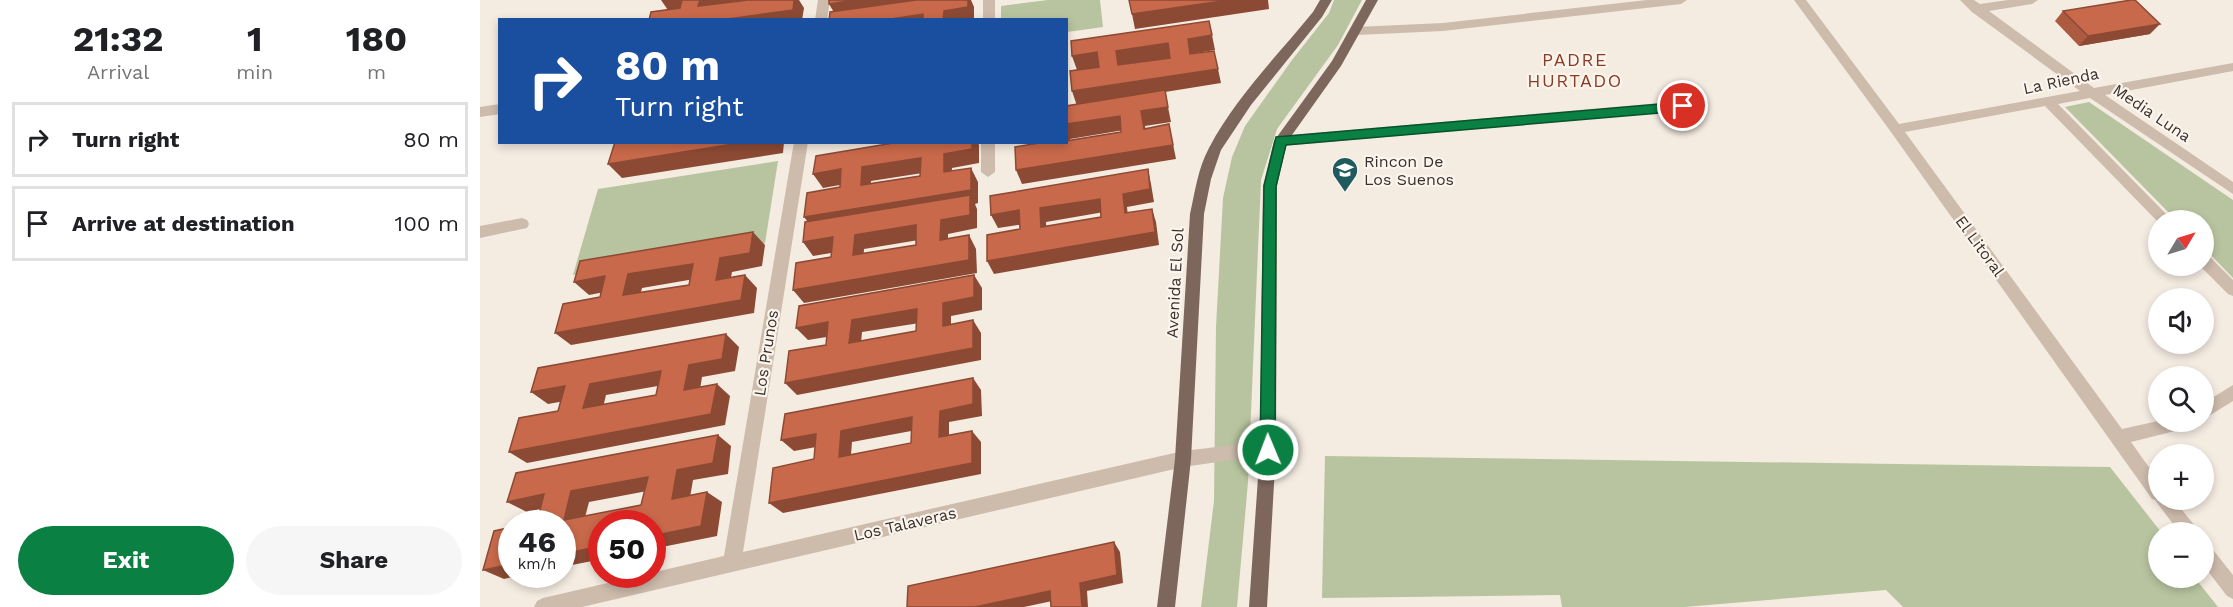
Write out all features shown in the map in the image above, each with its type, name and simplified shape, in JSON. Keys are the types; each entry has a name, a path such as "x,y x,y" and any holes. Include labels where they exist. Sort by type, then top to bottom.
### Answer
{"main road":[{"name":"Avenida El Sol","path":"1166,607 1183,459 1197,214 1204,179 1215,149 1246,102 1318,14 1326,0"},
{"path":"1258,607 1268,450 1270,186 1281,141 1337,63 1372,0"}],"street":[{"path":"821,18 824,0"},
{"path":"989,0 989,18"},
{"path":"1552,0 1560,15"},
{"path":"1356,31 1443,27 1681,0"},
{"name":"El Litoral","path":"1800,0 1896,129 2148,480"},
{"name":"Media Luna","path":"1966,0 2091,92 2233,189"},
{"path":"1976,9 2032,0"},
{"name":"La Rienda","path":"1896,129 2233,67"},
{"path":"2049,102 2155,210"},
{"path":"1281,141 1683,106"},
{"path":"480,112 498,109"},
{"name":"Los Prunos","path":"732,564 801,144"},
{"path":"988,144 988,172"},
{"path":"480,232 522,224"},
{"path":"2214,270 2233,290"},
{"path":"2214,405 2233,392"},
{"path":"2117,438 2148,430"},
{"name":"Los Talaveras","path":"551,606 1183,459 1268,450"},
{"path":"2172,510 2181,522"},
{"path":"2214,565 2233,591"}],"green space":[{"path":"1048,0 1100,0 1103,27 1068,32 1068,18 1001,18 1001,6"},
{"path":"1334,0 1362,0 1338,45 1277,129 1261,180 1248,482 1237,607 1201,607 1214,501 1216,327 1223,198 1232,157 1245,126 1329,13"},
{"path":"2089,102 2233,200 2233,278 2214,258 2214,210 2166,210 2065,107"},
{"path":"778,161 765,243 573,275 598,189"},
{"path":"1325,456 2110,467 2153,522 2148,522 2148,588 2203,588 2218,607 1903,607 1886,590 1684,607 1562,607 1560,595 1322,598"}],"building":[{"path":"682,0 700,0 698,6 748,0 794,0 793,10 735,18 650,18 651,12 680,8"},
{"path":"829,0 855,0 829,4"},
{"path":"916,0 968,0 968,7 944,11 943,18 923,18 923,14 897,18 829,18 830,12"},
{"path":"1129,0 1229,0 1132,14"},
{"path":"2135,0 2160,24 2088,36 2063,11"},
{"path":"1209,21 1212,35 1188,39 1190,54 1214,51 1218,69 1072,91 1070,71 1099,67 1097,52 1072,56 1071,41","holes":["1168,43 1170,58 1118,65 1116,51"]},
{"path":"1165,90 1168,107 1141,111 1144,129 1169,124 1173,145 1016,170 1015,147 1033,144 1068,144 1068,141 1121,132 1120,116 1068,124 1068,106"},
{"path":"614,144 733,144 608,164"},
{"path":"887,144 972,144 972,149 944,154 944,172 971,168 971,190 804,217 807,193 840,187 841,169 813,174 816,156","holes":["921,158 920,176 861,185 862,167"]},
{"path":"1148,169 1150,189 1123,194 1125,213 1152,209 1155,232 987,261 987,235 1020,229 1019,210 991,215 990,196","holes":["1100,199 1101,217 1041,227 1040,208"]},
{"path":"970,195 970,215 941,220 940,240 969,235 969,260 793,290 796,263 831,257 833,237 803,242 805,222","holes":["916,225 916,245 853,255 855,235"]},
{"path":"753,232 750,253 720,258 716,280 745,275 741,300 555,333 563,304 600,297 605,276 574,282 580,261","holes":["693,264 689,285 623,295 628,274"]},
{"path":"974,275 974,297 943,303 943,326 973,320 973,348 785,383 789,351 826,345 828,322 796,328 799,306","holes":["917,309 916,331 849,343 852,320"]},
{"path":"726,334 722,359 689,365 684,390 717,384 711,414 509,452 519,418 558,411 565,386 531,392 538,368","holes":["661,371 656,395 583,408 590,384"]},
{"path":"973,378 973,404 940,411 939,437 972,431 972,463 769,503 773,468 814,459 816,434 781,440 785,414","holes":["912,417 911,443 839,457 841,431"]},
{"path":"718,435 713,463 677,470 672,499 707,492 701,526 666,533 666,510 615,510 641,505 648,477 571,491 566,510 540,510 544,494 507,502 516,473"},
{"path":"588,515 588,549 576,551 576,518"},
{"path":"498,530 498,567 483,570 494,531"},
{"path":"1114,542 1117,575 1080,583 1082,607 1051,607 1050,591 975,607 907,607 908,586"}],"place":[{"name":"Rincon De Los Suenos","path":"1345,193"}],"district":[{"name":"PADRE HURTADO","path":"1575,69"}],"route":[{"path":"1268,450 1270,186 1281,141 1683,106"}]}
